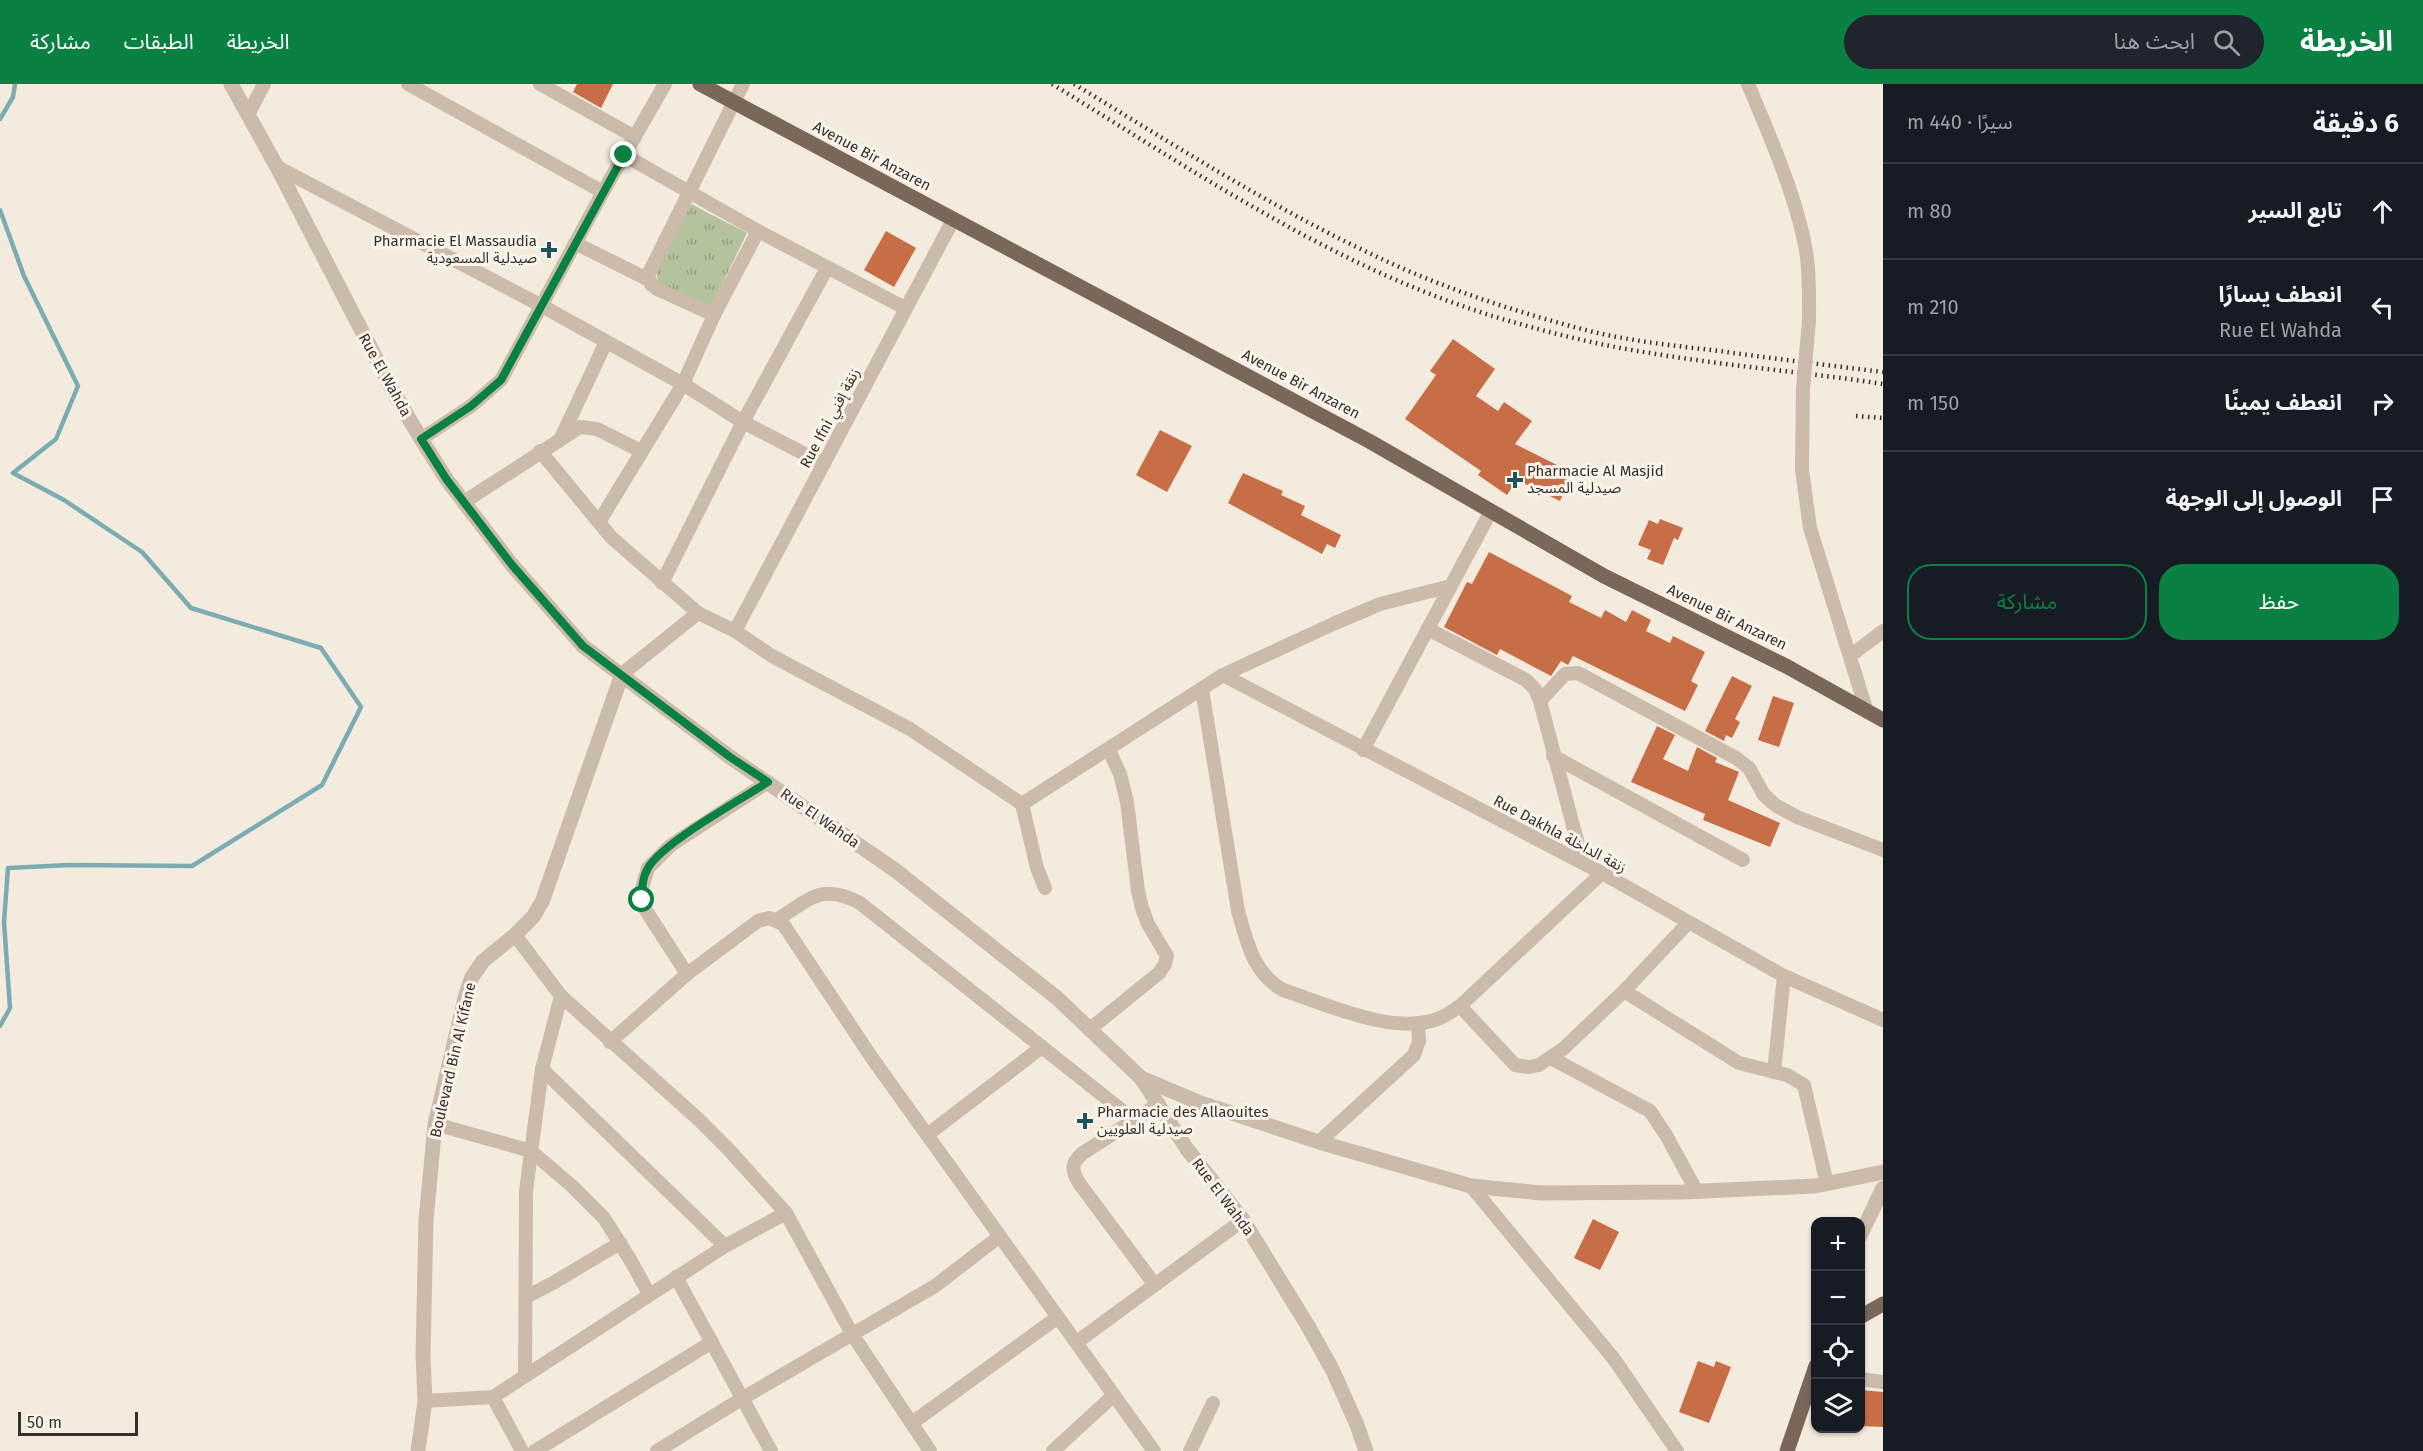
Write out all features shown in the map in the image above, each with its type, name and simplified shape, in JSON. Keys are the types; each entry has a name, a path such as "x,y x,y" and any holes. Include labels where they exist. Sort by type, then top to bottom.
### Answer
{"main road":[{"name":"Avenue Bir Anzaren","path":"700,84 1369,441 1604,576 1786,666 1883,720"},
{"path":"1865,1314 1883,1304"},
{"path":"1787,1451 1812,1379"}],"street":[{"name":"Rue El Wahda","path":"231,84 421,439 464,502 512,565 583,646 730,757 895,870 1058,998 1141,1078 1187,1149 1243,1220 1333,1371 1358,1425 1366,1451"},
{"path":"248,115 264,84"},
{"path":"408,84 603,192"},
{"path":"540,84 635,137"},
{"path":"421,439 471,406 501,380 577,244 603,192 665,84"},
{"path":"649,280 652,263 743,84"},
{"path":"1748,84 1794,204 1806,250 1809,278 1809,321 1803,388 1802,470 1810,528 1867,712"},
{"path":"624,155 826,268 906,308"},
{"path":"277,167 542,306 683,384 743,422 824,464"},
{"name":"Rue Ifni زنقة إفني","path":"735,631 953,220"},
{"path":"599,522 683,384 714,315 758,231"},
{"path":"577,244 649,280 657,289 714,315"},
{"path":"662,583 743,422 826,268"},
{"path":"561,439 606,342"},
{"path":"464,502 580,427 587,426 597,429 641,451"},
{"path":"540,451 611,537 698,613 735,631 772,656 909,729 1022,804 1037,868 1045,888"},
{"path":"1363,750 1491,511"},
{"path":"1022,804 1223,675 1380,604 1451,586"},
{"path":"622,674 698,613"},
{"path":"1428,629 1526,680 1535,689 1583,864"},
{"path":"1850,656 1883,631"},
{"path":"1540,701 1564,674 1578,673 1736,758 1749,768 1764,795 1775,805 1797,817 1883,850"},
{"name":"Boulevard Bin Al Kifane","path":"418,1451 425,1401 423,1356 426,1220 435,1124 459,1020 472,977 483,961 533,917 542,902 622,674"},
{"name":"Rue Dakhla زنقة الداخلة","path":"1223,675 1602,873 1784,976 1883,1020"},
{"path":"1202,689 1238,911 1248,945 1260,972 1272,984 1294,994 1383,1022 1418,1023 1440,1018 1460,1006 1602,873"},
{"path":"1090,1029 1159,973 1167,956 1148,924 1140,899 1127,802 1120,774 1109,750"},
{"path":"1553,756 1743,860"},
{"path":"687,974 645,909 642,888 648,868 671,845 768,782"},
{"path":"776,920 824,892 845,895 860,903 1134,1120"},
{"path":"610,1042 687,974 758,921 769,918 776,920 788,930 850,1027 1154,1451"},
{"path":"1460,1006 1515,1065 1529,1067 1539,1065 1563,1049 1624,991 1688,923"},
{"path":"515,935 561,996 722,1142 786,1213 852,1334 930,1451"},
{"path":"1774,1072 1784,976"},
{"path":"1624,991 1739,1063 1787,1075 1804,1086 1827,1184"},
{"path":"525,1375 526,1191 542,1069 561,996"},
{"path":"1318,1142 1414,1055 1419,1047 1418,1023"},
{"path":"927,1136 1042,1047"},
{"path":"1551,1058 1650,1111 1697,1192"},
{"path":"542,1069 726,1245"},
{"path":"1141,1078 1198,1102 1318,1142 1471,1186 1541,1193 1697,1192 1827,1184 1883,1172"},
{"path":"1155,1285 1079,1184 1072,1167 1074,1161 1083,1153 1159,1104"},
{"path":"435,1124 531,1151 572,1186 604,1218 649,1294"},
{"path":"1471,1186 1614,1359 1677,1451"},
{"path":"1865,1226 1883,1188"},
{"path":"425,1401 493,1396 726,1245 786,1213"},
{"path":"1077,1342 1243,1220"},
{"path":"657,1451 935,1286 1000,1236"},
{"path":"526,1296 553,1283 620,1243"},
{"path":"676,1277 771,1451"},
{"path":"912,1423 1058,1317"},
{"path":"535,1451 712,1342"},
{"path":"1865,1379 1883,1382"},
{"path":"1053,1451 1114,1395"},
{"path":"493,1396 522,1451"},
{"path":"1190,1451 1213,1403"}],"green space":[{"path":"691,204 747,233 711,307 658,283 656,270"}],"building":[{"path":"577,84 613,84 601,108 573,92"},
{"path":"886,231 916,248 894,287 864,270"},
{"path":"1453,339 1495,369 1476,396 1498,411 1504,402 1532,421 1515,444 1573,473 1560,501 1517,480 1507,495 1478,475 1481,471 1405,419 1436,375 1430,371"},
{"path":"1160,430 1192,446 1167,492 1136,475"},
{"path":"1243,473 1283,491 1281,495 1305,506 1301,515 1341,535 1335,548 1327,544 1322,554 1228,503"},
{"path":"1660,519 1683,528 1678,540 1674,538 1663,565 1647,559 1651,550 1638,545 1649,520 1658,524"},
{"path":"1489,552 1572,596 1569,602 1601,618 1605,610 1626,622 1632,610 1651,620 1646,631 1670,643 1673,636 1705,652 1691,681 1698,685 1685,711 1573,656 1568,665 1561,661 1551,676 1500,649 1497,655 1444,627 1467,582 1472,584"},
{"path":"1732,676 1752,686 1735,719 1740,722 1732,738 1726,735 1724,741 1705,731"},
{"path":"1773,696 1794,703 1779,747 1758,740"},
{"path":"1657,726 1675,735 1663,759 1688,771 1697,747 1717,758 1715,762 1739,772 1728,800 1780,823 1770,847 1703,820 1705,814 1631,782"},
{"path":"1593,1219 1619,1232 1600,1270 1574,1258"},
{"path":"1698,1361 1714,1367 1716,1361 1731,1367 1709,1423 1679,1412"},
{"path":"1865,1390 1883,1392 1883,1427 1865,1426"}],"waterway":[{"path":"0,119 13,97 15,84"},
{"path":"0,210 24,276 78,386 56,439 13,473 64,500 142,552 191,608 321,648 361,707 322,785 192,866 69,865 8,868 4,922 10,1008 0,1026"}],"railway":[{"path":"1052,84 1275,219 1391,278 1451,302 1530,327 1616,347 1679,358 1883,384"},
{"path":"1074,84 1293,214 1394,265 1471,295 1551,321 1628,339 1883,372"},
{"path":"1856,416 1883,418"}],"place":[{"name":"Pharmacie El Massaudia صيدلية المسعودية","path":"549,250"},
{"name":"Pharmacie Al Masjid صيدلية المسجد","path":"1515,480"},
{"name":"Pharmacie des Allaouites صيدلية العلويين","path":"1085,1121"}],"route":[{"path":"624,155 517,355 501,380 471,406 421,439 447,480 512,565 583,646 730,757 768,782 686,834 655,859 644,878 642,900"}]}
